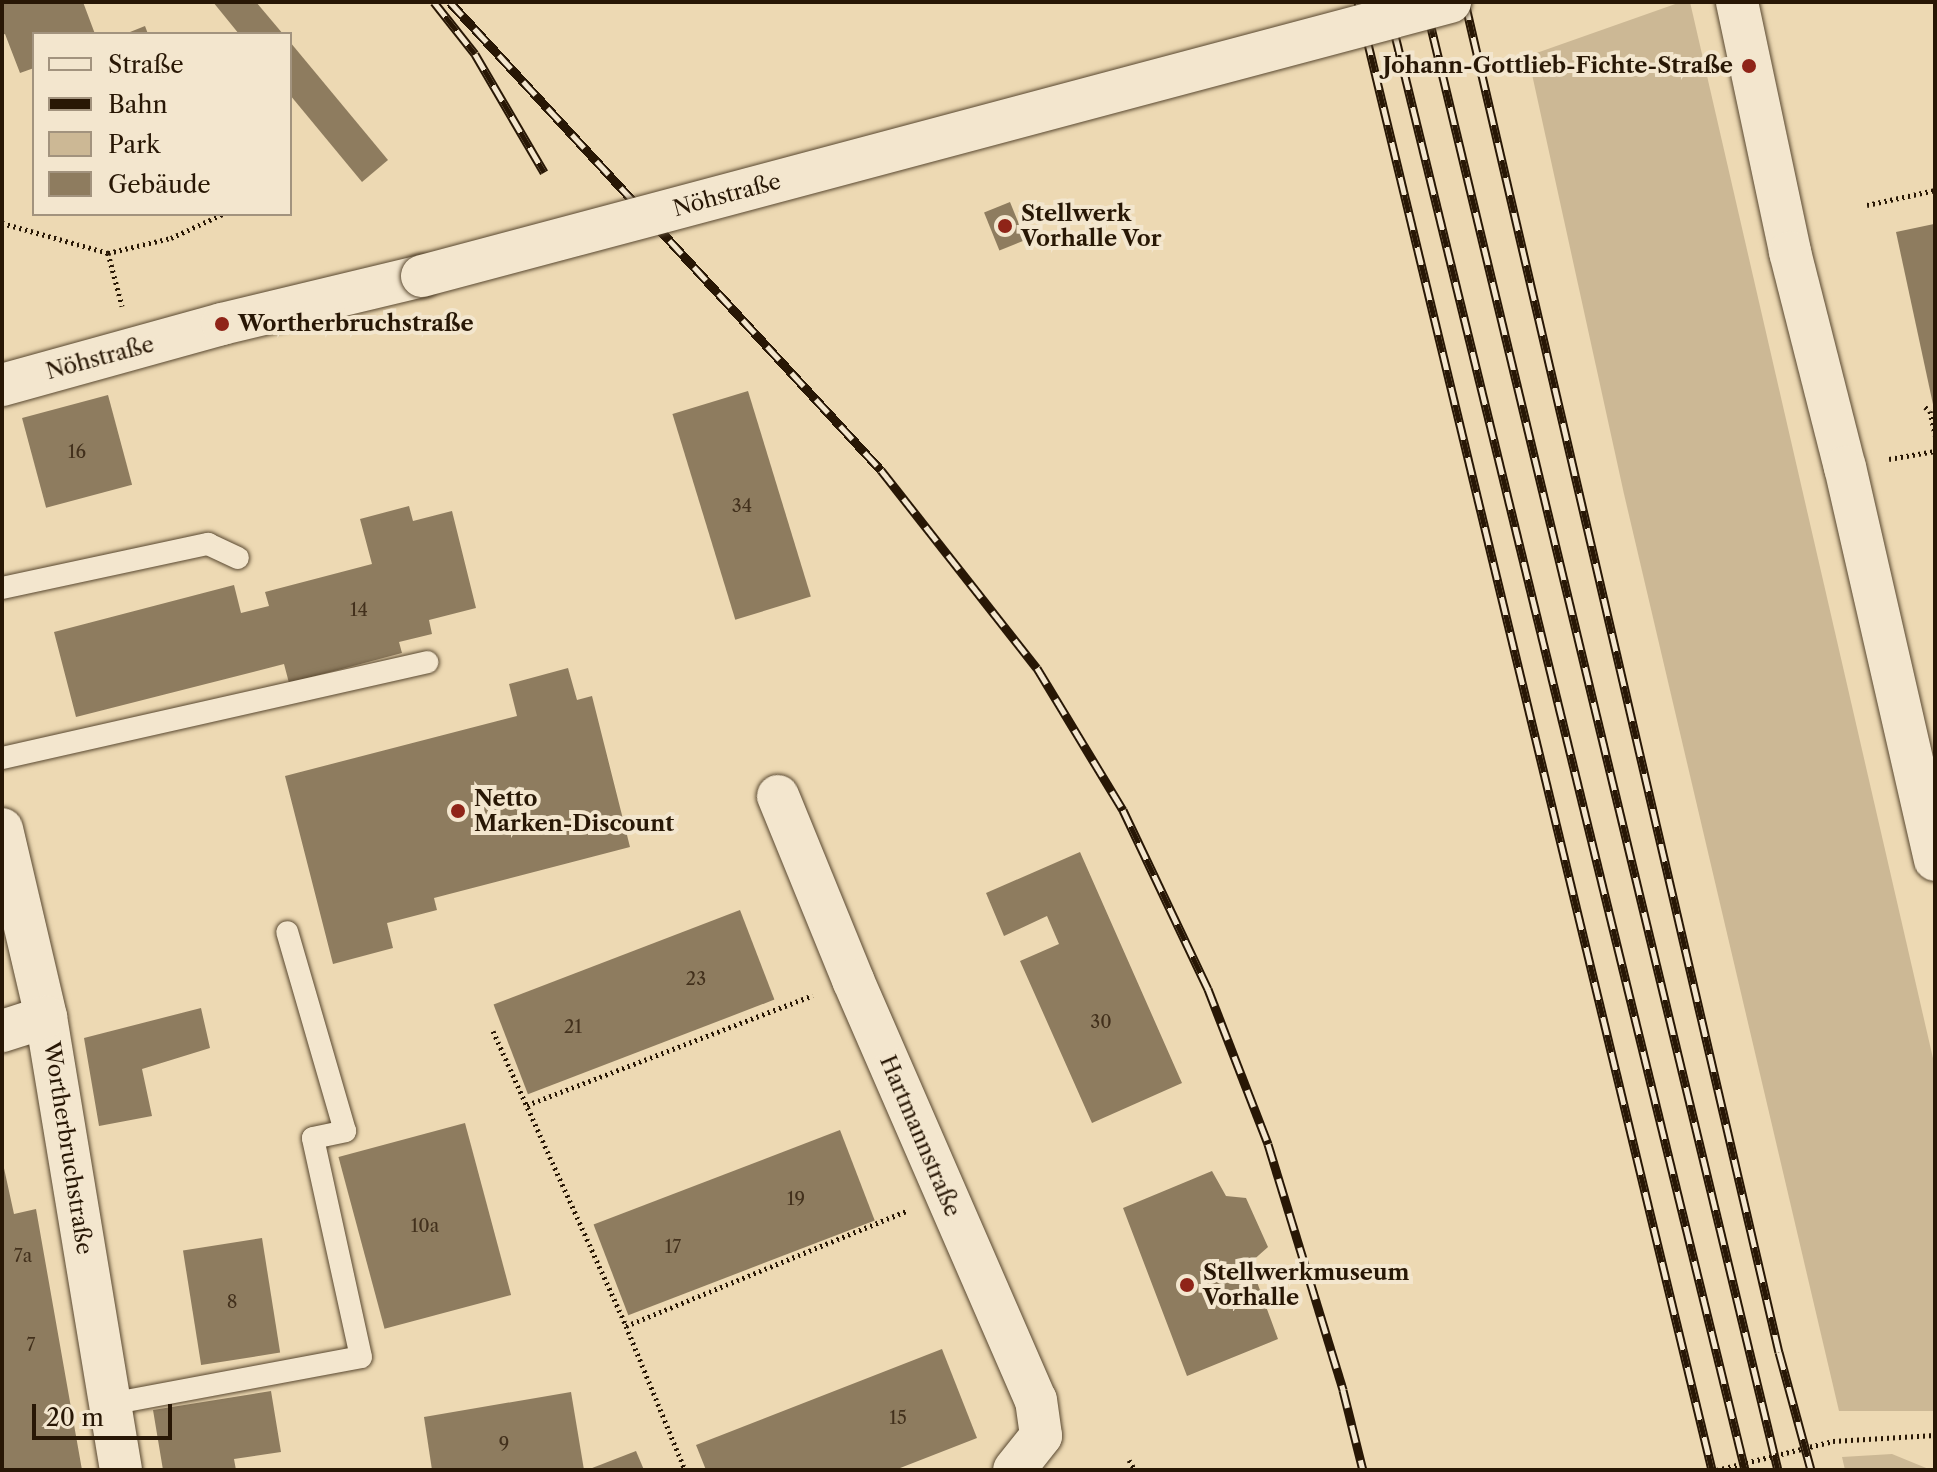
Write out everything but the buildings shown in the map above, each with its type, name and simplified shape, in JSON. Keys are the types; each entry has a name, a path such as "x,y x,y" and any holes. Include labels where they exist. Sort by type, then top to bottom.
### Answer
{"street":[{"name":"Nöhstraße","path":"2,385 222,324 422,276 1450,2"},
{"path":"1737,2 1790,252 1845,467 1935,860"},
{"name":"Hartmannstraße","path":"778,796 945,1196 1036,1400 1041,1436 1014,1470"},
{"name":"Wortherbruchstraße","path":"2,829 46,1017 121,1470"},
{"path":"2,1031 46,1017"}],"lane":[{"path":"2,588 208,544 238,558"},
{"path":"2,758 427,662"},
{"path":"110,1404 361,1357 313,1138 345,1131 287,932"}],"path":[{"path":"1867,205 1935,190"},
{"path":"2,223 108,253 171,238 219,216"},
{"path":"108,253 134,350"},
{"path":"1925,407 1930,411 1935,435"},
{"path":"527,1105 853,980"},
{"path":"493,1031 626,1326 685,1470"},
{"path":"626,1326 945,1196"},
{"path":"1717,1470 1833,1441 1935,1435"},
{"path":"1129,1460 1135,1470"}],"green space":[{"path":"1681,2 1690,2 1935,1067 1935,1411 1839,1411 1624,494 1528,56"},
{"path":"1892,1454 1931,1470 1845,1470 1842,1457"}],"railway":[{"path":"434,2 475,54 544,172"},
{"path":"450,2 881,470 1037,668 1123,810 1208,989 1268,1144 1343,1390 1363,1470"},
{"path":"1358,2 1712,1470"},
{"path":"1387,2 1745,1470"},
{"path":"1425,2 1778,1470"},
{"path":"1465,2 1779,1352 1811,1470"}],"place":[{"name":"Johann-Gottlieb-Fichte-Straße","path":"1749,66"},
{"name":"Stellwerk Vorhalle Vor","path":"1005,226"},
{"name":"Wortherbruchstraße","path":"222,324"},
{"name":"Netto Marken-Discount","path":"458,811"},
{"name":"Stellwerkmuseum Vorhalle","path":"1187,1285"}]}
